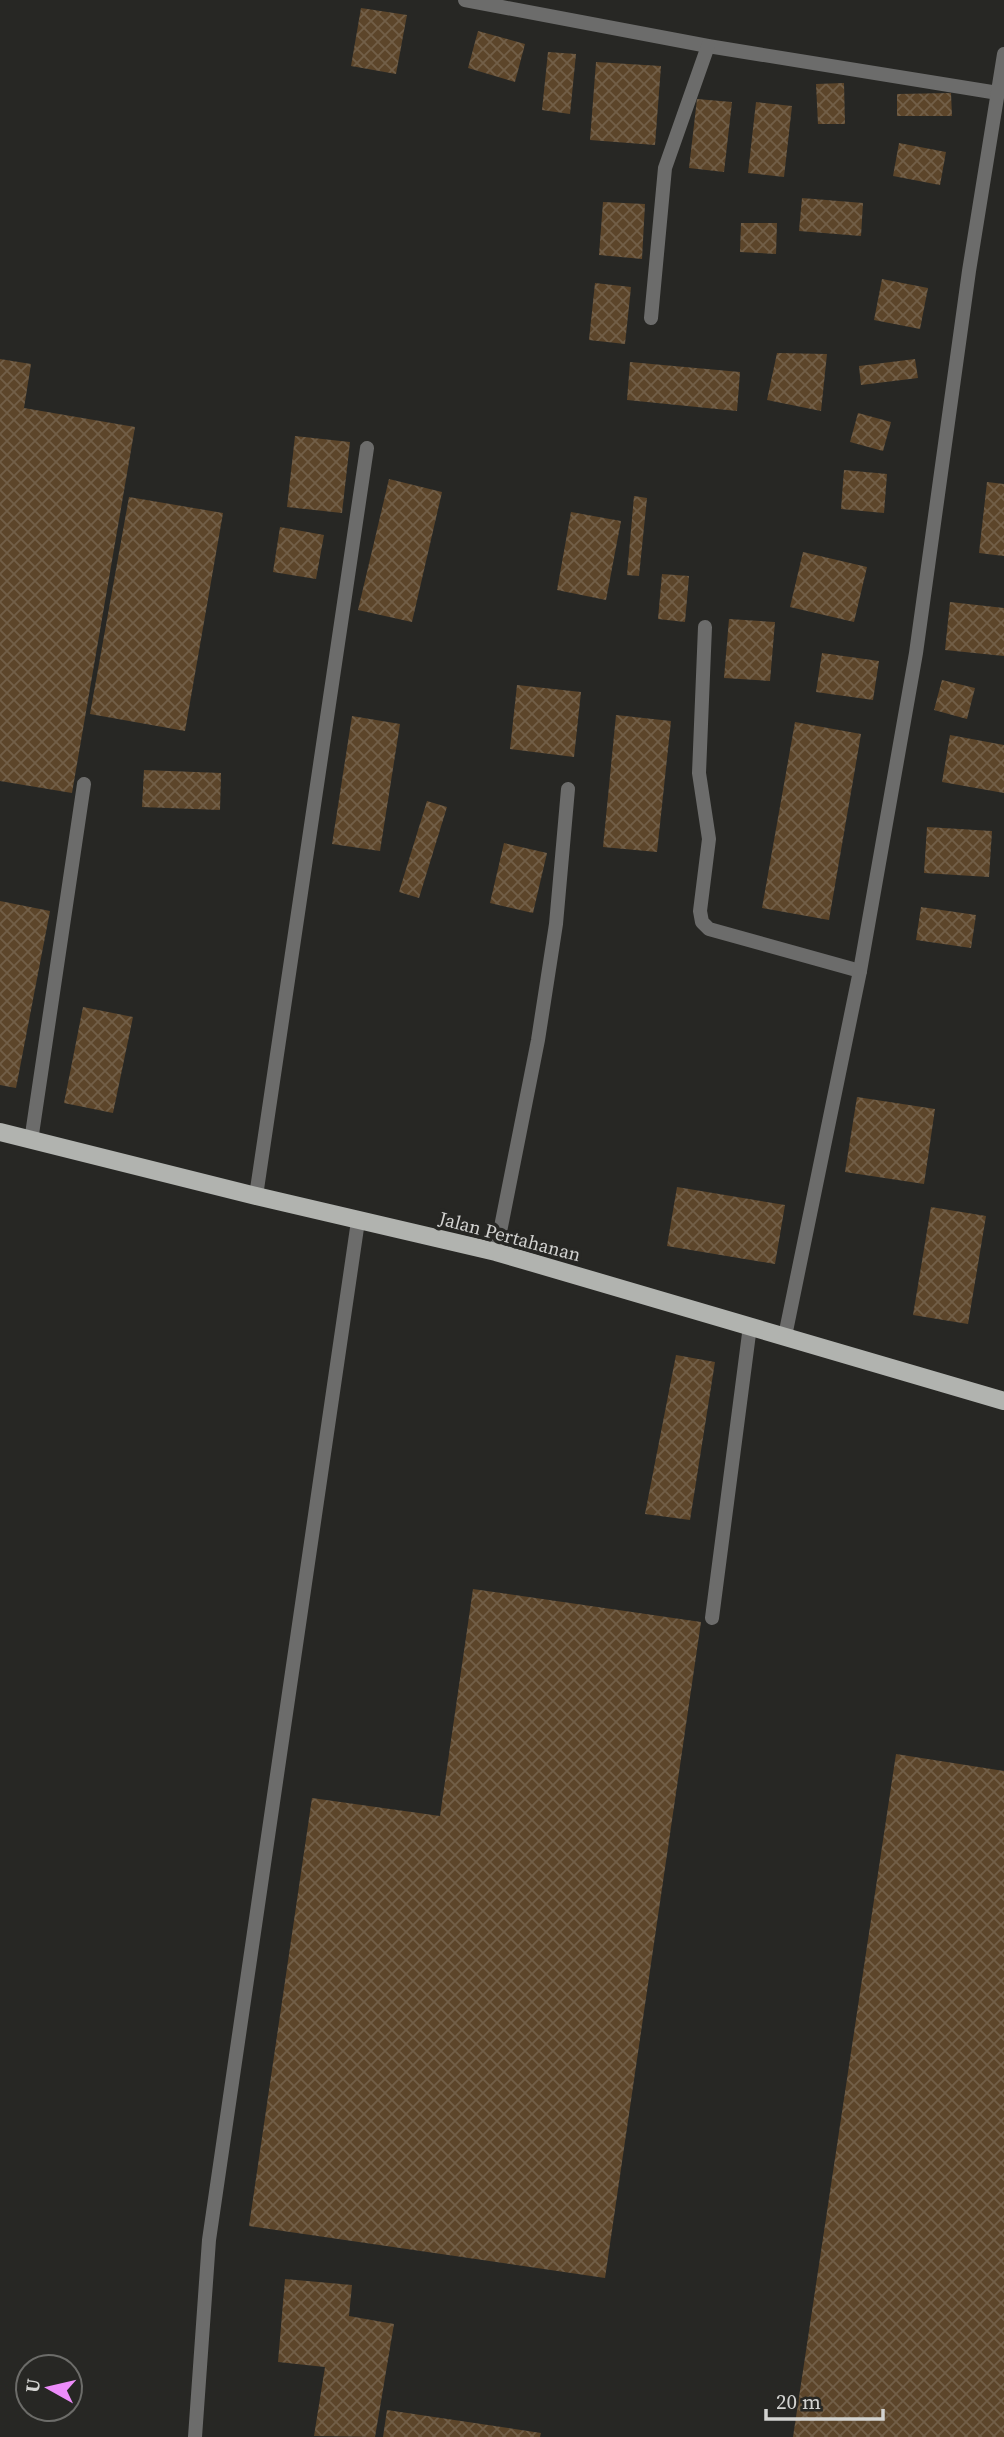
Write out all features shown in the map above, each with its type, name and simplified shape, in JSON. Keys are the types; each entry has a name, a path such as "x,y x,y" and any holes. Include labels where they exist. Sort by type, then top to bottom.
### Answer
{"main road":[{"name":"Jalan Pertahanan","path":"0,1132 358,1221 496,1252 1004,1401"}],"street":[{"path":"465,0 708,46 998,93"},
{"path":"651,318 665,168 708,46"},
{"path":"785,1336 860,971 916,653 969,271 1004,54"},
{"path":"256,1196 367,448"},
{"path":"705,627 699,773 709,839 700,911 702,922 709,929 860,971"},
{"path":"31,1141 84,784"},
{"path":"496,1252 538,1040 556,924 568,789"},
{"path":"195,2437 209,2240 358,1221"},
{"path":"712,1618 750,1326"}],"building":[{"path":"361,8 407,15 396,74 351,66"},
{"path":"478,31 525,44 515,82 468,68"},
{"path":"548,52 576,54 570,114 542,110"},
{"path":"596,62 661,66 655,145 590,140"},
{"path":"844,83 845,124 818,124 816,84"},
{"path":"951,93 952,116 897,116 897,94"},
{"path":"697,99 732,102 724,172 689,168"},
{"path":"756,102 792,106 784,177 748,173"},
{"path":"899,143 946,152 940,185 893,176"},
{"path":"802,198 863,203 861,236 799,231"},
{"path":"603,202 645,204 642,259 599,255"},
{"path":"741,223 777,223 776,254 740,252"},
{"path":"882,279 928,288 920,329 874,320"},
{"path":"595,283 631,287 625,344 589,340"},
{"path":"777,353 827,354 821,411 767,400"},
{"path":"0,359 31,364 24,408 135,427 72,793 0,781"},
{"path":"915,359 918,378 861,385 859,366"},
{"path":"630,362 740,372 737,411 627,400"},
{"path":"858,413 891,422 883,451 850,442"},
{"path":"295,436 350,442 342,513 287,507"},
{"path":"844,470 887,474 884,513 841,509"},
{"path":"389,479 442,492 412,622 358,610"},
{"path":"987,482 1004,484 1004,556 979,553"},
{"path":"634,496 647,498 639,576 627,575"},
{"path":"129,497 223,513 185,731 90,714"},
{"path":"571,512 621,521 606,600 557,590"},
{"path":"280,527 324,535 316,579 273,572"},
{"path":"803,552 867,567 854,622 790,607"},
{"path":"662,574 689,576 685,622 658,619"},
{"path":"950,602 1004,608 1004,656 945,650"},
{"path":"729,619 775,622 770,681 724,678"},
{"path":"822,653 879,661 873,700 816,692"},
{"path":"942,680 975,688 967,719 934,710"},
{"path":"517,685 581,692 574,757 510,749"},
{"path":"616,715 671,721 657,852 603,847"},
{"path":"352,716 400,724 380,851 332,844"},
{"path":"795,722 861,734 829,920 762,908"},
{"path":"950,735 1004,745 1004,793 942,782"},
{"path":"144,770 221,773 220,810 142,807"},
{"path":"427,801 447,807 419,898 399,892"},
{"path":"927,827 992,831 989,877 924,873"},
{"path":"504,843 547,853 533,913 490,903"},
{"path":"0,901 50,911 16,1088 0,1085"},
{"path":"921,907 976,915 971,948 916,940"},
{"path":"83,1007 133,1017 113,1113 64,1103"},
{"path":"857,1097 935,1109 924,1184 845,1172"},
{"path":"677,1187 785,1205 775,1264 667,1246"},
{"path":"931,1207 986,1216 968,1324 913,1315"},
{"path":"676,1355 715,1362 690,1520 645,1514"},
{"path":"473,1589 701,1622 605,2278 249,2226 312,1798 440,1816"},
{"path":"896,1754 1004,1771 1004,2437 793,2437"},
{"path":"285,2279 352,2285 349,2316 394,2324 375,2437 314,2436 325,2367 278,2362"},
{"path":"387,2410 541,2433 540,2437 383,2437"}]}
